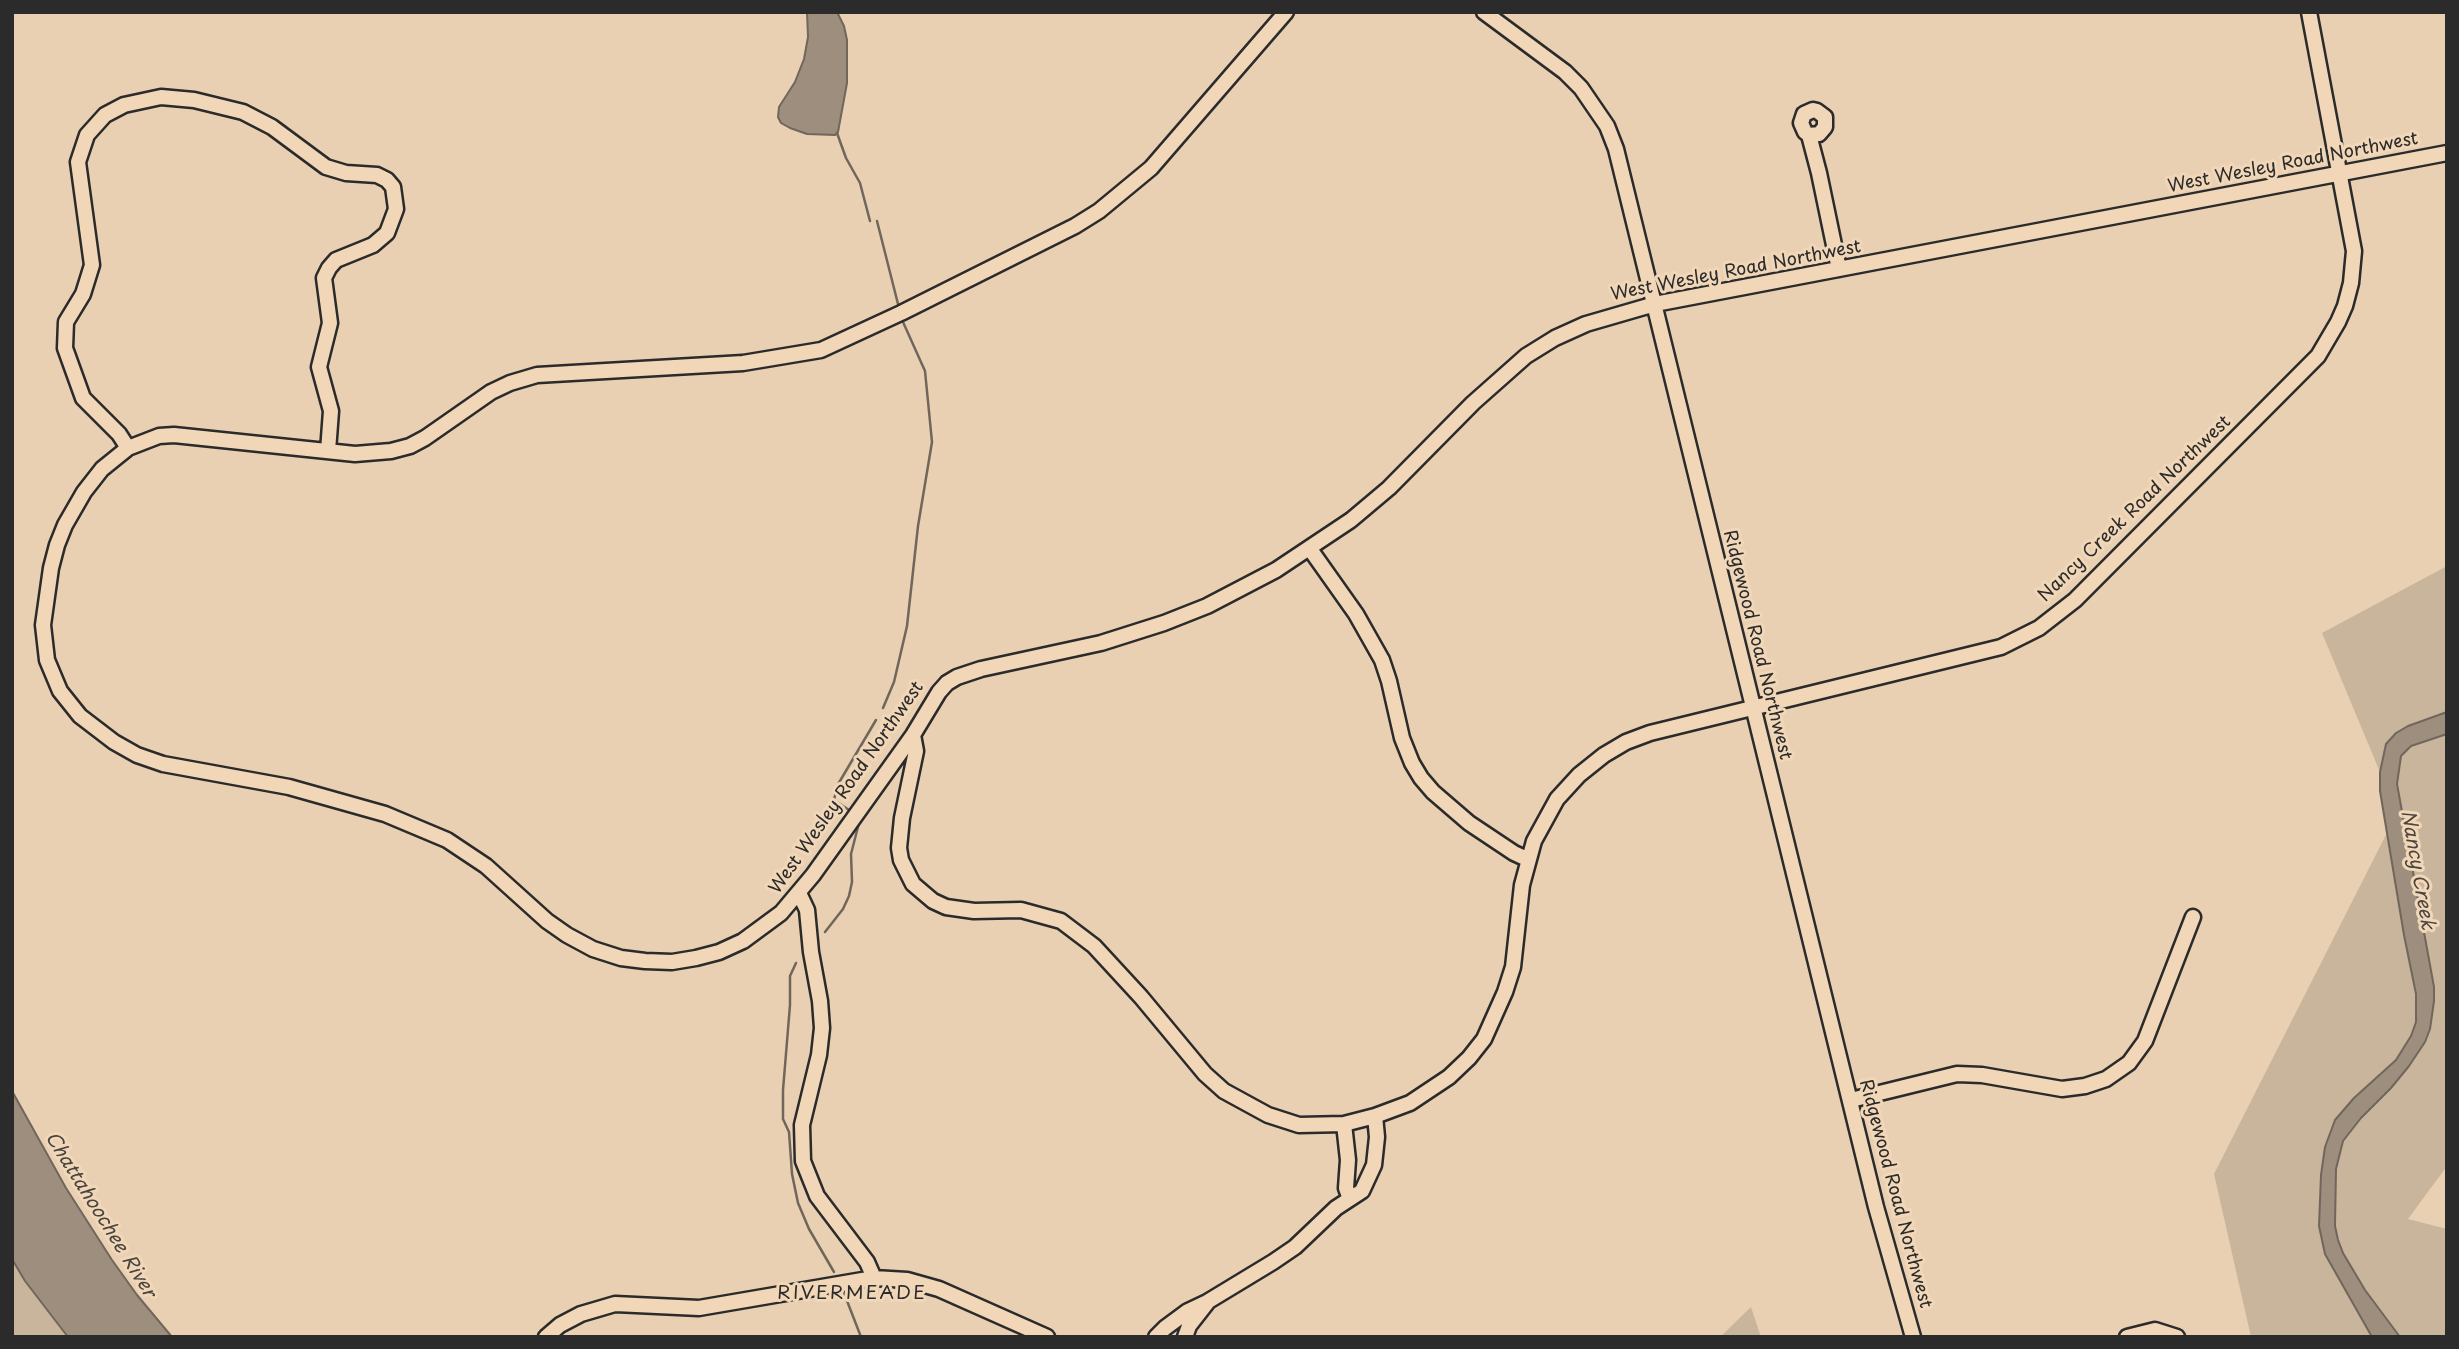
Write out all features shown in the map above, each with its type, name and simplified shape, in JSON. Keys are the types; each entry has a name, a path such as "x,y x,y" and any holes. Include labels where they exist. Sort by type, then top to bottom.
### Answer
{"street":[{"name":"West Wesley Road Northwest","path":"1286,12 1151,168 1099,211 1075,226 821,350 743,363 537,375 491,392 410,446 372,454 174,435 159,436 128,448 102,468 84,492 65,525 51,568 43,625 47,660 60,691 80,716 114,742 137,754 163,764 289,787 410,823 447,840 471,854 547,921 593,949 621,958 672,962 719,952 763,928 799,893 913,735 939,692 957,677 981,669 1101,643 1164,623 1242,589 1310,549 1351,520 1389,488 1473,403 1526,356 1555,338 1586,324 1655,304 2447,153"},
{"name":"Ridgewood Road Northwest","path":"1485,12 1565,72 1581,88 1601,116 1616,149 1876,1208 1913,1337"},
{"name":"Nancy Creek Road Northwest","path":"913,735 916,751 902,818 899,848 908,875 920,891 933,901 974,911 1021,910 1061,921 1094,946 1205,1074 1224,1090 1268,1115 1287,1122 1312,1126 1344,1124 1410,1103 1435,1088 1469,1058 1484,1039 1513,967 1522,885 1528,859 1540,826 1557,799 1578,775 1626,742 1650,733 2001,647 2039,628 2075,600 2305,370 2328,340 2345,306 2354,265 2353,238 2309,12"},
{"path":"128,448 83,398 65,348 66,322 83,294 92,265 78,162 87,135 105,115 124,105 161,97 194,100 243,112 272,127 326,167 346,173 377,175 393,187 396,209 387,233 373,245 336,260 324,278 330,323 319,367 331,411 328,451"},
{"path":"1809,135 1839,269"},
{"path":"1310,549 1356,614 1382,660 1402,738 1421,778 1469,823 1514,853 1528,859"},
{"path":"799,893 807,910 822,1028 819,1055 802,1125 803,1161 817,1196 867,1262 874,1278"},
{"path":"1851,1100 1957,1074 1982,1075 2062,1089 2085,1086 2106,1079 2129,1063 2145,1041 2193,918"},
{"path":"1156,1337 1175,1319 1208,1302 1294,1247 1336,1208 1362,1191 1374,1165 1377,1137 1375,1116"},
{"path":"1344,1124 1348,1160 1346,1188 1350,1199"},
{"path":"545,1337 581,1314 608,1306 627,1304 699,1308 874,1278 907,1280 939,1289 1047,1337"},
{"path":"1185,1337 1189,1326 1208,1302"},
{"path":"2127,1337 2155,1330 2177,1337"}],"shaded area":[{"path":"807,12 837,12 844,26 847,40 847,83 838,132 835,135 807,134 781,123 778,117 779,107 795,82 804,59 808,37"},
{"path":"2447,566 2447,1166 2408,1219 2447,1229 2447,1337 2251,1337 2214,1174 2397,813 2322,633"},
{"path":"2447,712 2447,734 2411,746 2401,756 2397,784 2434,987 2430,1029 2409,1066 2343,1141 2336,1169 2335,1226 2338,1240 2365,1290 2400,1337 2372,1337 2325,1254 2319,1226 2321,1175 2325,1147 2335,1120 2354,1098 2396,1060 2416,1022 2416,994 2380,791 2380,772 2386,744 2396,733"},
{"path":"12,1091 66,1188 112,1260 172,1337 68,1337 25,1281 12,1259"},
{"path":"12,1242 82,1337 12,1337"},
{"path":"1751,1307 1761,1337 1720,1337"}],"waterway":[{"path":"837,133 846,158 860,183 870,221"},
{"path":"877,221 898,304"},
{"path":"883,708 894,682 907,626 918,526 932,442 925,371 903,322"},
{"path":"849,810 834,800 837,786 876,720"},
{"path":"825,932 843,909 849,896 852,882 851,854 860,819"},
{"path":"796,963 790,976 783,1119 789,1132 792,1174 798,1203 809,1229 834,1272"},
{"path":"844,1293 861,1337"}],"district":[{"name":"RIVERMEADE","path":"852,1294"}],"water label":[{"name":"Nancy Creek","path":"2417,870"},
{"name":"Chattahoochee River","path":"100,1215"}]}
